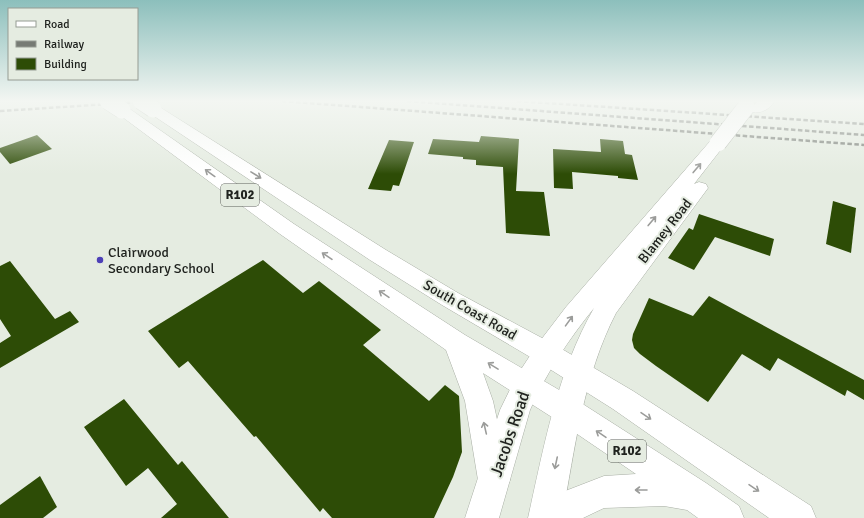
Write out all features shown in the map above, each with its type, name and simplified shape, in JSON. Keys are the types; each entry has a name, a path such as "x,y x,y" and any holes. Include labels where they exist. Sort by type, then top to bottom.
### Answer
{"main road":[{"name":"R102","path":"142,125 287,229 456,343 568,411 727,518"},
{"name":"South Coast Road","path":"178,125 378,255 450,299 546,353 623,400 799,518"},
{"name":"Blamey Road","path":"578,372 595,327 607,307 740,125"},
{"name":"Blamey Road","path":"546,353 575,314 725,144"},
{"path":"456,343 468,370 478,400 488,442 494,480"},
{"name":"Jacobs Road","path":"482,518 515,410 526,386 546,353"},
{"path":"545,518 578,372"},
{"path":"558,518 572,505 604,492 664,490 694,495"}],"building":[{"path":"37,135 52,149 10,164 0,152 0,148"},
{"path":"481,136 519,139 516,191 544,192 550,236 506,233 503,167 476,165 476,160 463,159 463,157 428,154 433,139 479,142"},
{"path":"600,139 623,141 625,154 632,155 638,180 618,178 618,176 572,172 573,189 554,188 553,149 601,152"},
{"path":"389,140 414,142 399,186 393,185 391,191 368,189"},
{"path":"833,201 856,208 851,253 826,244"},
{"path":"699,214 774,239 770,256 715,237 694,270 668,258 689,228 693,230"},
{"path":"263,260 303,293 319,281 381,330 363,345 429,401 445,385 459,396 462,452 453,477 434,518 332,518 323,508 320,512 256,436 254,437 188,361 179,368 148,331"},
{"path":"10,261 55,319 70,311 79,322 0,368 0,343 11,336 0,319 0,266"},
{"path":"709,296 864,380 864,400 847,390 845,396 778,358 770,371 742,354 708,402 656,366 634,348 632,340 633,334 649,298 693,316"},
{"path":"124,399 178,465 182,461 229,518 161,518 177,504 148,468 126,486 84,427"},
{"path":"40,476 57,507 43,518 0,518 0,505"}],"railway":[{"path":"602,125 864,145"},
{"path":"732,125 864,135"}],"place":[{"name":"Clairwood Secondary School","path":"100,260"}]}
